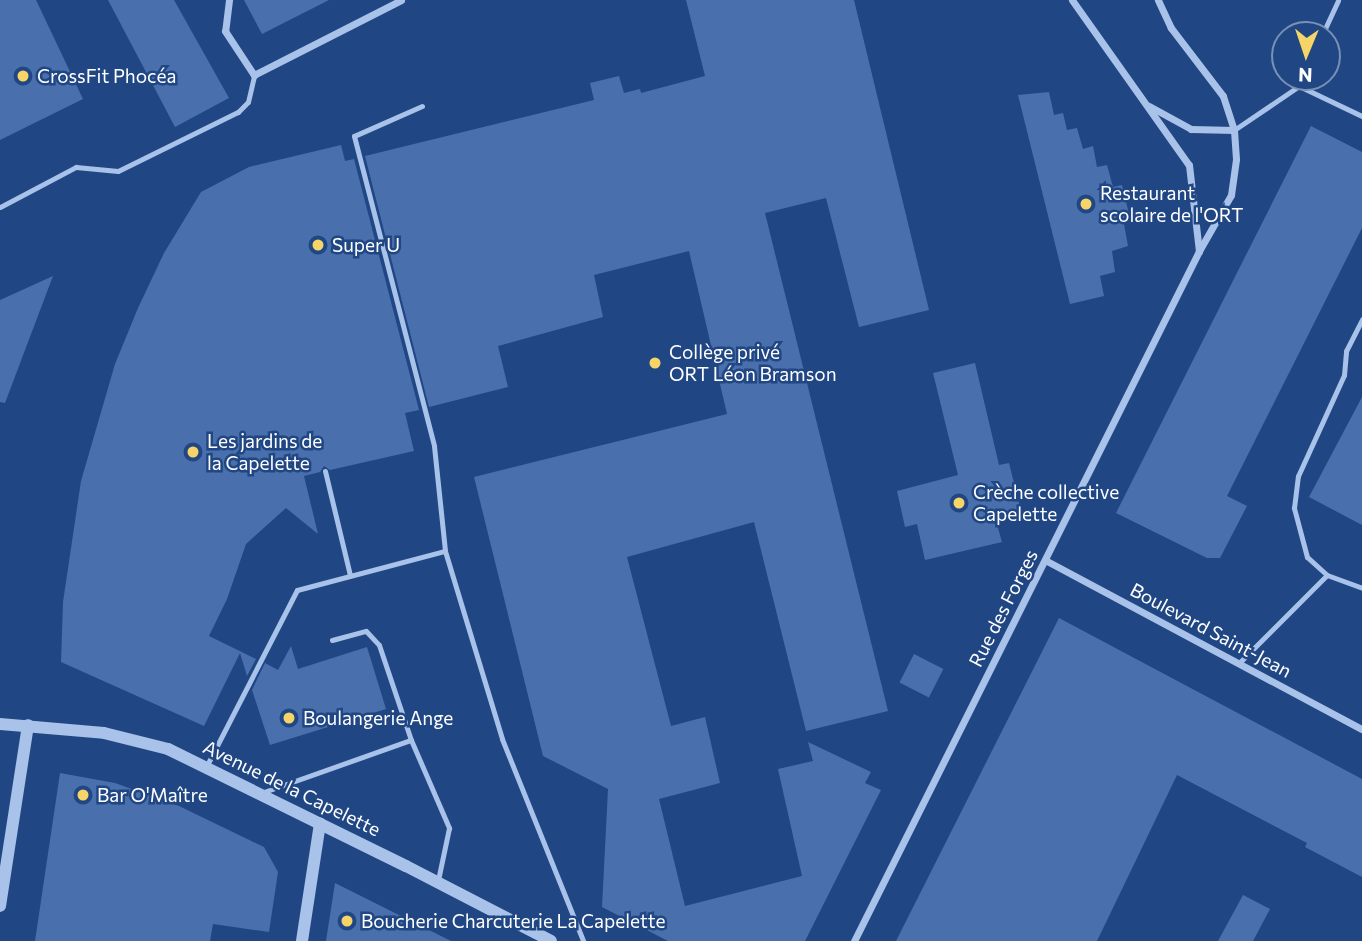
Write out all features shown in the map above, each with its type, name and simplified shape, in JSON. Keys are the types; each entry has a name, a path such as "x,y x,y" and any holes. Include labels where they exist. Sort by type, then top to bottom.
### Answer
{"street":[{"path":"229,0 225,31 254,75 401,0"},
{"path":"1072,0 1189,166 1199,251"},
{"name":"Rue des Forges","path":"854,941 1199,251 1231,195 1236,159 1234,130 1223,96 1171,28 1158,0"},
{"path":"1146,103 1191,130 1234,130"},
{"name":"Boulevard Saint-Jean","path":"1045,560 1362,729"},
{"name":"Avenue de la Capelette","path":"0,724 104,733 168,749 551,941"},
{"path":"0,906 28,725"},
{"path":"302,941 320,824"}],"lane":[{"path":"1328,21 1338,0"},
{"path":"0,207 76,167 118,171 238,112 248,102 254,75"},
{"path":"1234,130 1292,91"},
{"path":"1310,91 1362,116"},
{"path":"422,106 354,136 434,446 445,551 502,739 583,941"},
{"path":"1362,318 1346,351 1344,375 1298,476 1294,509 1307,557 1327,575 1362,588"},
{"path":"325,471 350,575"},
{"path":"206,767 297,590 445,551"},
{"path":"1239,663 1327,575"},
{"path":"332,640 366,631 379,645 411,740 449,828 437,883"},
{"path":"260,794 411,740"}],"building":[{"path":"0,0 36,0 83,99 0,140"},
{"path":"108,0 174,0 229,98 175,127"},
{"path":"244,0 329,0 262,34"},
{"path":"686,0 854,0 929,310 859,327 826,198 765,213 888,711 806,731 754,522 627,557 671,726 705,717 720,783 659,799 685,906 802,876 778,769 813,761 808,742 871,772 865,783 881,790 805,941 668,941 602,907 608,789 543,756 474,477 727,414 689,251 594,275 603,317 498,346 508,387 429,407 365,156 594,100 590,83 619,76 624,93 640,89 641,93 705,76"},
{"name":"Restaurant scolaire de l'ORT","path":"1049,92 1054,115 1063,113 1067,130 1077,128 1083,149 1093,146 1097,167 1107,165 1113,187 1122,185 1131,222 1124,224 1128,246 1112,251 1115,272 1100,276 1104,296 1070,304 1018,95"},
{"path":"1311,126 1362,152 1362,228 1227,496 1247,506 1220,558 1207,558 1116,513"},
{"name":"Les jardins de la Capelette","path":"341,145 345,161 354,159 419,410 405,413 414,451 330,470 324,466 320,472 304,476 318,534 286,508 246,544 227,599 209,636 256,659 247,676 240,653 204,726 61,662 63,602 81,481 115,364 138,308 164,253 201,192 249,167"},
{"path":"53,276 5,403 0,402 0,300"},
{"name":"Crèche collective Capelette","path":"975,363 999,465 1009,463 1022,515 996,521 1002,542 925,560 917,524 905,527 897,491 958,475 933,373"},
{"path":"1362,397 1362,525 1309,497"},
{"path":"1059,618 1362,779 1362,877 1305,847 1307,843 1177,775 1097,941 896,941"},
{"path":"291,646 298,669 367,647 386,709 270,745 252,690 265,663 278,670"},
{"path":"914,654 943,669 929,697 899,683"},
{"path":"60,773 115,783 179,806 264,847 278,872 269,932 213,924 210,941 35,941"},
{"path":"335,883 451,941 326,941"},
{"path":"1243,895 1270,909 1253,941 1218,941"}],"place":[{"name":"CrossFit Phocéa","path":"23,76"},
{"name":"Restaurant scolaire de l'ORT","path":"1086,204"},
{"name":"Super U","path":"318,245"},
{"name":"Collège privé ORT Léon Bramson","path":"655,363"},
{"name":"Les jardins de la Capelette","path":"193,452"},
{"name":"Crèche collective Capelette","path":"959,503"},
{"name":"Boulangerie Ange","path":"289,718"},
{"name":"Bar O'Maître","path":"83,795"},
{"name":"Boucherie Charcuterie La Capelette","path":"347,921"}]}
